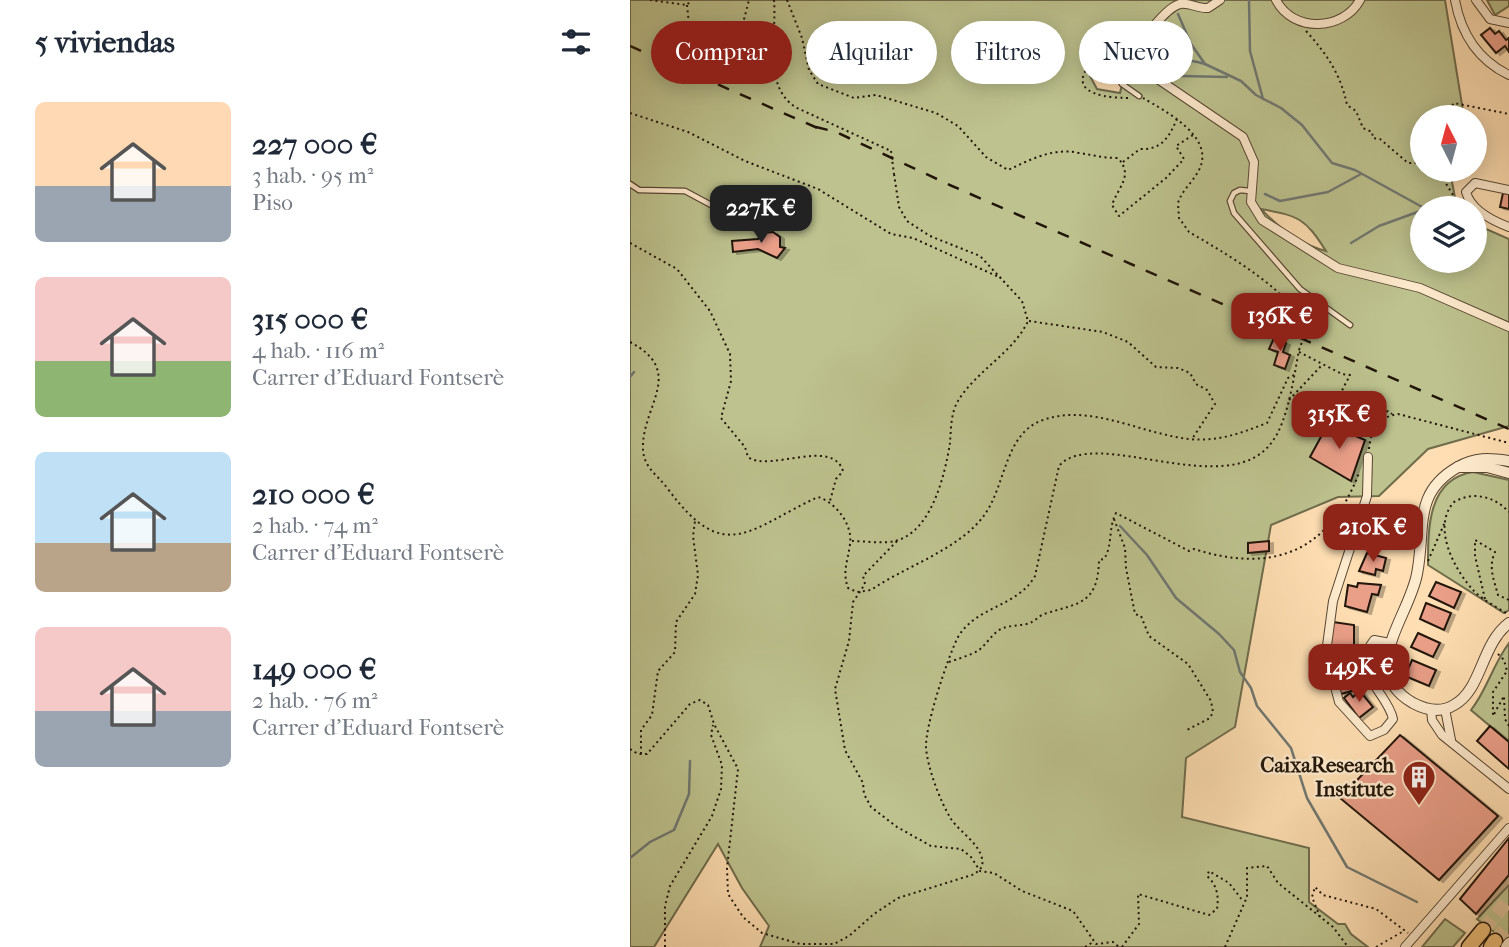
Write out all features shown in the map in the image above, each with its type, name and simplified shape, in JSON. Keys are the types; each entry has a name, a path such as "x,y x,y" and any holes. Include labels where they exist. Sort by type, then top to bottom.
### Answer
{"highway":[{"path":"1469,947 1483,930"}],"street":[{"path":"1161,21 1177,5 1208,8 1220,0"},
{"path":"1276,0 1283,12 1295,19 1327,24 1345,19 1360,0"},
{"path":"1455,0 1461,27 1469,41 1498,70 1509,75"},
{"path":"1476,0 1490,19 1509,23"},
{"path":"1165,84 1243,137 1254,162 1250,191 1253,207 1262,220 1331,265 1420,288 1509,327"},
{"path":"1467,196 1467,189 1475,184 1509,190"},
{"path":"1487,216 1509,227"},
{"path":"1368,457 1367,495 1333,601 1326,653 1339,702 1370,736 1384,730 1393,719 1392,711 1370,679 1367,656 1374,640 1390,643"},
{"path":"1508,618 1490,642 1469,690 1461,701 1445,709 1432,709 1403,696 1391,681 1387,662 1390,643 1416,580 1426,501 1438,480 1473,459 1509,461"},
{"path":"1458,467 1487,467 1509,473"},
{"path":"1432,709 1436,728 1509,789"},
{"path":"1445,709 1451,740"},
{"path":"1405,947 1509,828"}],"lane":[{"path":"1123,84 1139,96"},
{"path":"630,184 639,190 685,191 758,230"},
{"path":"1250,191 1238,190 1232,195 1234,213 1300,289 1350,325"}],"path":[{"path":"650,0 687,5"},
{"path":"691,0 687,5 689,24 698,31 735,42 741,31 749,0"},
{"path":"774,0 776,80 784,97 797,108 891,151 899,207 906,221 930,236 979,257 1022,301 1028,321 1020,334 966,387 954,407 946,469 933,504 916,527 897,541 863,576 865,584 857,592 853,602 849,641 835,689 845,750 863,783 864,794 871,807 897,827 931,846 961,849 971,857 979,871"},
{"path":"786,0 802,38 809,70 818,84 853,98 876,95 936,113 957,126 986,157 1008,170 1042,154 1077,152 1095,158 1118,158 1123,163 1125,181 1112,205 1119,216 1166,178 1184,159 1176,146 1193,135"},
{"path":"1305,30 1331,59 1337,77 1345,87 1347,105 1356,111 1363,128 1372,132 1373,138 1380,139 1410,163"},
{"path":"979,871 982,855 952,820 926,748 927,733 956,640 968,624 1022,592 1032,581 1051,509 1055,476 1063,462 1073,456 1097,454 1193,465 1244,461 1262,452 1272,443 1287,402 1298,351 1305,334 1300,317 1254,271 1189,232 1181,223 1177,212 1179,198 1202,161 1201,150 1193,135 1177,119 1139,96 1120,98 1096,94 1085,84"},
{"path":"1488,110 1509,114"},
{"path":"630,113 688,132 745,160 818,189 891,234 913,238 1002,278"},
{"path":"1123,163 1140,149 1153,149 1169,138 1177,119"},
{"path":"630,243 677,269 710,311 730,354 731,381 721,418 745,446 748,457 765,463 812,455 837,463 843,471 836,478 830,501"},
{"path":"1028,321 1103,332 1128,342 1156,368 1178,368 1190,373 1196,384 1210,393 1215,404 1192,439"},
{"path":"630,342 642,348 654,363 659,377 659,390 645,428 643,446 646,468 704,528 717,534 754,532 818,497 830,501 846,522 851,541 845,579 848,588 857,592 871,590 966,533 983,516 1024,429 1044,419 1095,415 1192,439 1229,438 1267,423 1288,378 1295,374"},
{"path":"1298,351 1342,374 1349,374 1334,406 1335,419 1345,420 1356,399 1369,393 1373,397 1356,414 1358,424 1364,425 1388,411 1509,443"},
{"path":"1287,402 1324,363"},
{"path":"948,663 978,650 1002,628 1031,623 1044,614 1076,606 1084,600 1094,588 1100,572 1099,560 1104,559 1109,551 1116,513 1182,548 1224,559 1273,557 1312,542 1338,515 1355,483 1364,457 1368,457 1375,426 1394,414"},
{"path":"1429,561 1454,502 1469,496 1494,498 1509,512"},
{"path":"1113,518 1125,548 1135,614 1142,616 1149,636 1188,664 1211,701 1213,712 1210,718 1187,730"},
{"path":"641,755 641,730 652,715 659,671 675,652 677,622 695,594 698,575 693,536 696,520"},
{"path":"1446,522 1449,554 1471,587 1508,618"},
{"path":"1486,600 1475,556 1475,540 1494,552 1490,562 1493,577 1500,598 1509,600"},
{"path":"851,541 897,541"},
{"path":"1497,653 1504,660 1507,671 1493,692 1493,716 1504,696 1505,719 1509,726"},
{"path":"630,749 641,755 650,752 693,701 706,703 738,769 727,868 728,894 743,917 762,933 800,944 834,944 849,936 898,898 979,871 994,873 1022,891 1073,911 1094,941"},
{"path":"665,947 665,906 670,886 712,816 721,789 722,765 710,732 714,724"},
{"path":"1224,947 1238,922 1243,901 1247,897 1247,868 1267,866 1278,883 1333,927 1348,947"},
{"path":"1084,947 1094,941 1118,946 1139,924 1138,894 1209,915 1217,909 1218,902 1214,882 1207,876 1209,871 1229,883 1243,901"},
{"path":"1321,918 1312,897 1315,887 1323,895 1376,909 1409,934"},
{"path":"1376,947 1404,931"}],"green space":[{"path":"630,0 1445,0 1462,105 1410,105 1410,182 1452,182 1455,196 1410,196 1410,273 1487,273 1487,229 1509,239 1509,426 1428,449 1379,496 1338,497 1271,525 1235,727 1186,758 1182,817 1309,848 1309,902 1338,924 1345,924 1351,934 1368,947 760,947 769,926 742,888 718,844 654,947 630,947","holes":["1261,209 1284,214 1306,225 1326,251 1291,235"]},
{"path":"1487,0 1509,0 1509,6 1495,15"},
{"path":"1473,472 1509,480 1509,610 1504,613 1428,565 1430,521 1439,494 1458,476"},
{"path":"1509,643 1509,742 1471,710"},
{"path":"1509,885 1509,943 1477,919"},
{"path":"1445,919 1465,933 1453,947 1422,947"}],"building":[{"path":"1490,28 1495,34 1499,31 1506,40 1509,38 1509,52 1505,46 1496,53 1481,35"},
{"path":"1503,193 1509,194 1509,209 1500,207"},
{"path":"773,232 780,237 780,247 785,248 777,258 758,249 733,252 732,241 758,239 763,233"},
{"path":"1285,314 1293,318 1289,327 1281,324"},
{"path":"1274,338 1286,343 1283,352 1290,355 1285,369 1274,365 1278,352 1269,349"},
{"path":"1328,424 1365,440 1351,481 1310,457"},
{"path":"1368,521 1392,528 1386,543 1368,541 1369,533 1362,532 1360,547 1356,546 1359,525 1368,526"},
{"path":"1269,541 1269,551 1248,553 1248,543"},
{"path":"1367,553 1386,558 1383,571 1376,569 1375,575 1359,571"},
{"path":"1436,582 1461,592 1454,608 1429,596"},
{"path":"1358,583 1381,585 1378,595 1372,594 1367,612 1345,606 1348,585 1357,587"},
{"path":"1426,603 1451,613 1444,630 1420,619"},
{"path":"1333,622 1354,625 1354,648 1330,645"},
{"path":"1418,633 1440,643 1433,657 1411,647"},
{"path":"1347,659 1348,664 1351,663 1356,680 1352,681 1355,690 1341,694 1332,663"},
{"path":"1412,660 1436,670 1429,686 1405,676"},
{"path":"1360,691 1373,707 1359,718 1344,698 1350,693 1353,697"},
{"path":"1490,726 1509,742 1509,769 1477,741"},
{"name":"CaixaResearch Institute","path":"1400,735 1498,816 1439,880 1340,798"},
{"path":"1509,838 1509,875 1476,914 1460,899"}],"waterway":[{"path":"1249,0 1250,51 1263,99"},
{"path":"1178,14 1191,44 1205,64 1241,81 1256,95 1281,108 1302,125 1332,163 1355,170 1410,200"},
{"path":"1193,62 1205,64"},
{"path":"1193,76 1227,77"},
{"path":"1265,194 1280,201 1328,192 1361,174"},
{"path":"1351,243 1379,226 1410,215"},
{"path":"630,377 634,372"},
{"path":"1120,526 1147,555 1176,598 1234,650 1240,672 1251,688 1257,706 1291,748 1307,798 1347,867 1417,902"},
{"path":"630,858 650,842 674,830 689,794 690,761"}],"tunnel":[{"path":"1483,930 1509,899"},
{"path":"1495,941 1509,925"}],"railway":[{"path":"630,46 822,130"},
{"path":"816,127 836,132 952,186 1509,429"}],"place":[{"name":"CaixaResearch Institute","path":"1419,807"}]}
